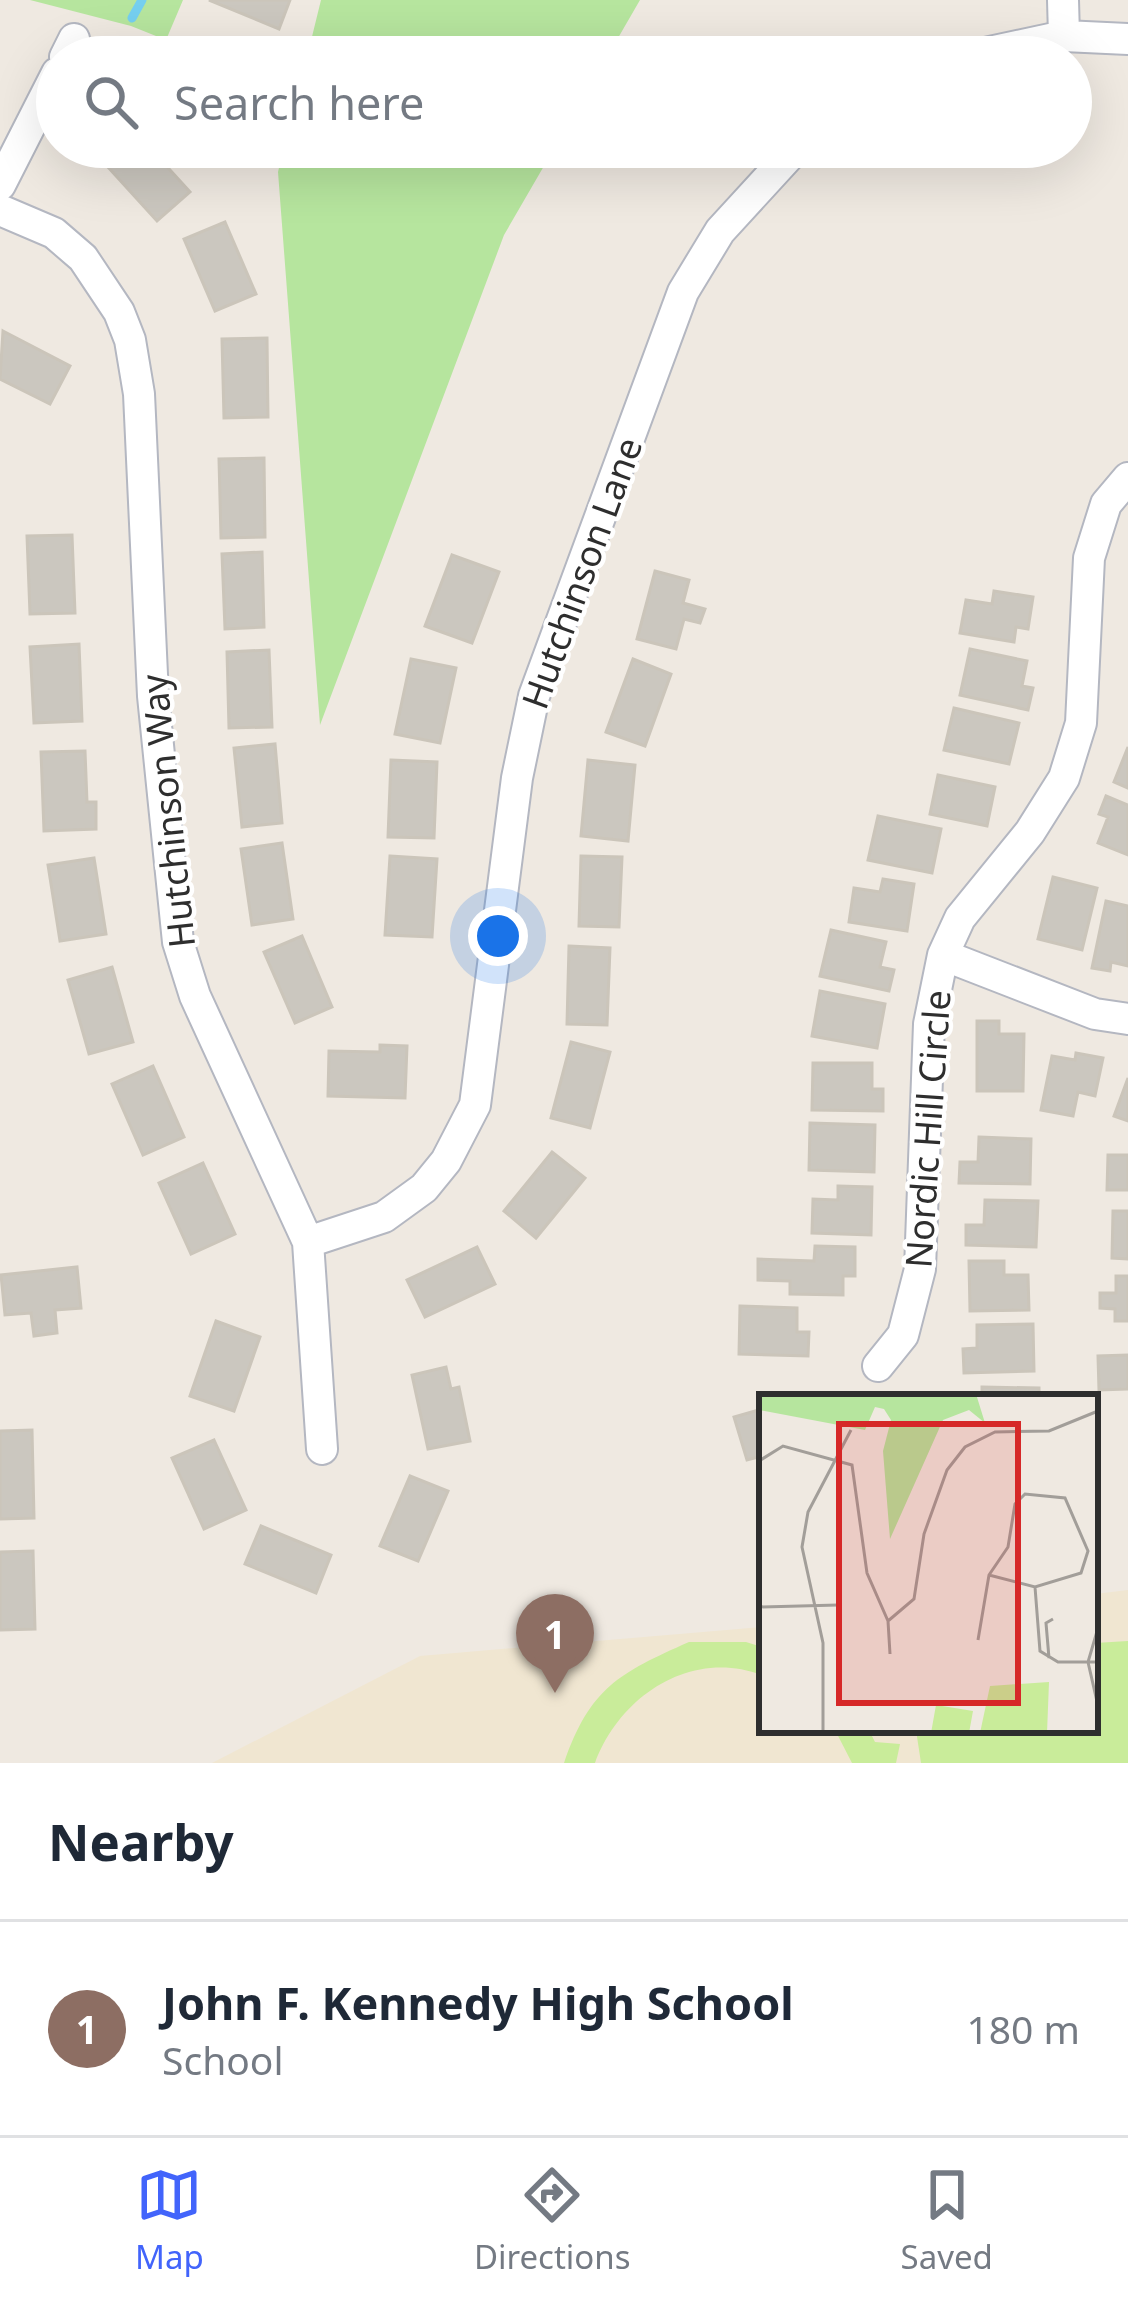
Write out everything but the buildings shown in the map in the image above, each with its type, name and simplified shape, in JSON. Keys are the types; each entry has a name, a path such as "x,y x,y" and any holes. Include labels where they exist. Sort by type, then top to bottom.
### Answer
{"street":[{"path":"1063,0 1064,36"},
{"path":"1092,37 1128,39"},
{"path":"0,185 36,114"},
{"name":"Hutchinson Lane","path":"308,1242 384,1217 424,1188 446,1161 475,1105 517,778 534,696 683,292 720,231 778,168"},
{"name":"Hutchinson Way","path":"0,210 54,233 83,258 119,312 130,340 139,394 153,696 178,942 196,996 308,1242 322,1448"},
{"name":"Nordic Hill Circle","path":"878,1366 903,1335 920,1269 928,1024 943,955 960,918 1030,832 1064,778 1081,723 1089,559 1106,504 1128,478"},
{"name":"Nordic Hill Circle","path":"943,955 1095,1014 1128,1018"}],"shaded area":[{"path":"1128,1590 1128,1763 212,1763 420,1656 759,1627 759,1733 1098,1733 1098,1594"}],"green space":[{"path":"30,0 183,0 168,36"},
{"path":"321,0 640,0 619,36 312,36"},
{"path":"279,168 543,168 504,235 320,725"},
{"path":"1128,1641 1128,1763 921,1763 916,1733 1098,1733 1098,1643"},
{"path":"689,1642 759,1646 759,1674 709,1668 660,1684 621,1718 595,1763 564,1763 597,1700 644,1663"},
{"path":"837,1733 870,1733 875,1742 900,1744 896,1763 852,1763"}],"waterway":[{"path":"132,18 142,0"}],"place":[{"name":"John F. Kennedy High School","path":"555,1693"}]}
